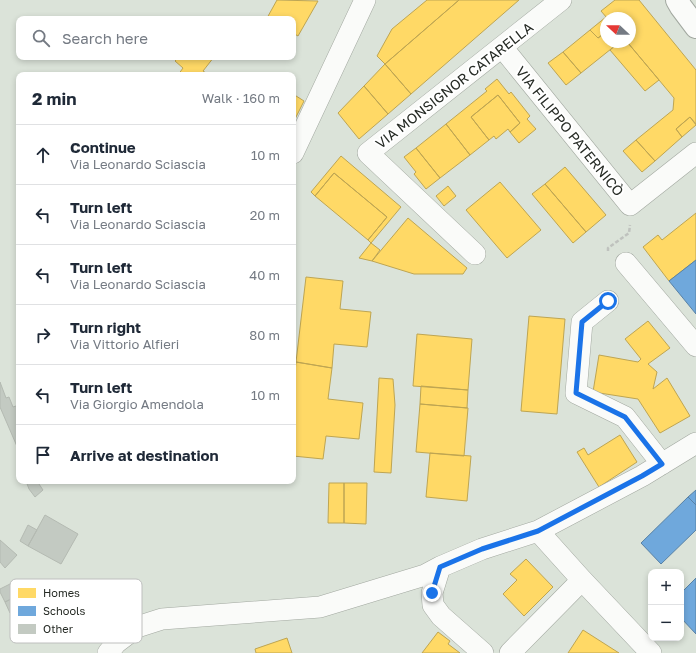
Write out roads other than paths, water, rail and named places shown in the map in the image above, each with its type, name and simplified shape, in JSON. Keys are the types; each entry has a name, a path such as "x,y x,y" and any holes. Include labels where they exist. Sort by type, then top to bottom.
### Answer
{"main road":[{"path":"678,2 696,27"}],"street":[{"path":"296,147 365,0"},
{"name":"VIA MONSIGNOR CATARELLA","path":"475,254 368,152 561,0"},
{"name":"VIA FILIPPO PATERNICÒ","path":"502,47 630,206 696,152"},
{"path":"626,263 696,346"},
{"path":"608,301 582,322 576,393 625,417 662,464"},
{"path":"142,625 162,619 320,607 425,575 482,549 538,531 642,476 696,444"},
{"path":"538,531 651,653"},
{"path":"440,567 432,593 433,605 441,616 482,653"},
{"path":"510,653 582,580"},
{"path":"108,653 116,643"}]}
